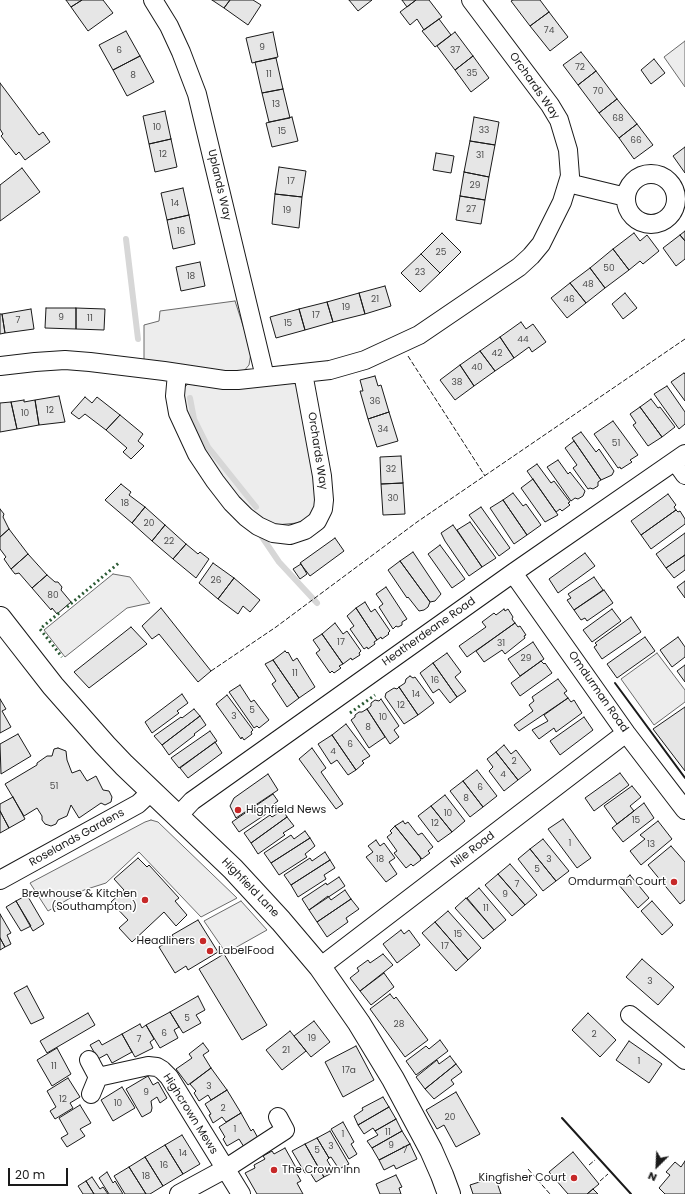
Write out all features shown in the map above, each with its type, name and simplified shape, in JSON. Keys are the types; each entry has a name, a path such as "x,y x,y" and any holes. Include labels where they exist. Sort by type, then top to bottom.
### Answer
{"main road":[{"name":"Highfield Lane","path":"0,618 53,686 124,765 233,869 268,905 320,967 359,1023 393,1079 431,1150 449,1194"}],"street":[{"name":"Uplands Way","path":"153,0 172,32 197,94 265,377"},
{"name":"Orchards Way","path":"0,366 65,360 122,365 224,380 238,380 330,370 382,353 402,344 433,326 519,267 541,244 562,202 570,176 568,150 565,136 558,120 539,90 471,0"},
{"path":"568,183 626,197"},
{"name":"Orchards Way","path":"177,373 175,396 178,413 197,454 212,476 232,503 250,520 264,530 273,533 290,535 305,530 317,521 321,515 324,500 322,476 303,373"},
{"name":"Heatherdeane Road","path":"178,816 192,801 513,573 682,463"},
{"name":"Omdurman Road","path":"513,573 626,733 685,810"},
{"name":"Nile Road","path":"320,967 626,733"},
{"name":"Roselands Gardens","path":"0,880 138,804 152,791"},
{"path":"630,1015 685,1060"},
{"path":"89,1060 98,1077 91,1094"},
{"name":"Highcrown Mews","path":"98,1077 148,1066 157,1067 162,1070 169,1077 241,1194"},
{"path":"180,1194 225,1169 285,1130 278,1117"}],"shaded area":[{"path":"685,41 685,87 664,57"},
{"path":"235,301 251,353 249,365 243,372 231,374 144,360 144,325 159,321 160,311"},
{"path":"294,383 301,391 318,502 308,518 297,523 276,525 255,514 216,473 193,433 183,402 184,388 188,384 215,387"},
{"path":"113,574 130,577 150,603 127,608 65,657 44,630"},
{"path":"657,653 685,690 685,702 654,725 621,679"},
{"path":"151,820 158,822 237,898 201,917 139,852 106,883 84,890 48,911 30,883"},
{"path":"241,901 267,930 226,953 204,921"}],"building":[{"path":"66,0 82,0 71,7"},
{"path":"82,0 103,0 113,13 88,31 71,7"},
{"path":"212,0 230,0 224,8"},
{"path":"230,0 253,0 261,5 248,25 224,8"},
{"path":"349,0 372,0 358,11"},
{"path":"402,0 416,0 407,7"},
{"path":"416,0 429,0 442,17 424,30 417,19 410,25 400,12"},
{"path":"540,0 549,12 530,26 511,1"},
{"path":"549,12 568,37 550,51 530,26"},
{"path":"439,19 451,35 435,47 422,31"},
{"path":"126,31 140,56 113,70 99,45"},
{"path":"273,32 278,57 252,63 246,38"},
{"path":"455,32 473,56 455,70 437,46"},
{"path":"581,52 596,71 578,85 563,65"},
{"path":"140,56 154,82 127,96 113,70"},
{"path":"473,56 489,78 471,92 455,70"},
{"path":"276,58 283,89 262,93 255,62"},
{"path":"654,59 665,73 651,84 641,70"},
{"path":"596,71 617,99 599,113 578,85"},
{"path":"0,83 39,135 43,132 50,142 25,160 19,152 16,155 1,136 3,134 0,129"},
{"path":"283,89 290,118 269,122 262,93"},
{"path":"617,99 637,124 619,138 599,113"},
{"path":"165,111 171,139 149,144 143,116"},
{"path":"292,117 298,141 272,147 266,123"},
{"path":"474,117 499,122 495,145 470,141"},
{"path":"637,124 653,145 634,159 619,138"},
{"path":"171,139 177,167 155,172 149,144"},
{"path":"470,141 495,145 489,177 464,172"},
{"path":"685,147 685,173 673,156"},
{"path":"436,153 454,156 451,173 433,170"},
{"path":"279,167 306,171 302,197 275,194"},
{"path":"22,168 40,192 0,221 0,185"},
{"path":"464,172 489,177 485,200 460,196"},
{"path":"183,188 189,215 167,220 161,193"},
{"path":"275,194 302,197 299,228 272,224"},
{"path":"460,196 485,200 481,224 456,220"},
{"path":"189,215 195,244 173,249 167,220"},
{"path":"685,231 685,241 680,235"},
{"path":"442,233 461,252 440,273 421,254"},
{"path":"634,233 640,241 647,235 659,251 643,264 640,261 629,270 613,249"},
{"path":"680,235 685,241 685,259 676,266 663,248"},
{"path":"613,249 629,270 605,288 590,268"},
{"path":"421,254 440,273 420,292 401,273"},
{"path":"200,262 205,286 181,291 176,267"},
{"path":"590,268 605,288 586,303 570,283"},
{"path":"570,283 586,303 567,318 551,298"},
{"path":"385,286 391,306 365,314 359,293"},
{"path":"359,293 365,314 333,322 327,302"},
{"path":"625,293 637,308 623,319 612,304"},
{"path":"327,302 333,322 305,330 299,309"},
{"path":"46,308 76,308 76,329 45,328"},
{"path":"76,308 105,309 104,330 76,329"},
{"path":"31,309 34,329 5,333 2,314"},
{"path":"299,309 305,330 276,338 270,317"},
{"path":"0,314 2,314 5,333 0,334"},
{"path":"521,322 526,329 533,324 546,342 532,352 529,347 514,358 500,337"},
{"path":"500,337 514,358 495,371 480,351"},
{"path":"480,351 495,371 474,386 460,365"},
{"path":"460,365 474,386 455,400 440,380"},
{"path":"684,373 685,374 685,401 671,382"},
{"path":"375,376 378,386 381,385 389,412 368,419 360,391 363,391 360,380"},
{"path":"667,386 685,412 685,424 679,429 654,394"},
{"path":"59,396 65,422 39,425 35,400"},
{"path":"85,397 92,403 97,397 120,415 106,430 85,414 79,419 71,413"},
{"path":"651,399 658,408 660,407 675,427 662,437 640,407"},
{"path":"24,400 24,402 35,400 39,425 17,429 11,402"},
{"path":"11,402 17,429 0,432 0,403"},
{"path":"640,407 662,437 648,446 633,425 636,423 630,414"},
{"path":"389,412 398,441 377,447 368,419"},
{"path":"120,415 143,434 138,441 144,446 131,459 123,452 127,448 106,430"},
{"path":"613,421 638,455 630,460 632,462 621,469 620,467 618,468 594,434"},
{"path":"581,432 596,452 599,449 614,471 612,475 601,480 572,438"},
{"path":"574,441 601,480 598,482 598,486 593,489 588,489 573,468 577,465 565,448"},
{"path":"401,456 403,483 381,484 380,457"},
{"path":"558,460 568,474 570,472 585,491 583,496 578,499 575,498 571,501 547,467"},
{"path":"537,464 551,483 554,481 570,502 568,503 570,505 562,511 560,509 556,512 527,471"},
{"path":"533,479 558,515 545,522 521,488"},
{"path":"403,483 405,514 383,515 381,484"},
{"path":"121,484 131,492 129,495 145,507 132,523 105,500"},
{"path":"513,493 523,506 526,504 541,525 527,535 503,500"},
{"path":"668,494 676,505 674,507 676,510 641,535 631,521"},
{"path":"503,500 527,535 514,544 490,508"},
{"path":"145,507 165,525 152,541 132,523"},
{"path":"481,507 510,548 499,556 469,515"},
{"path":"0,509 4,514 3,517 9,529 0,537"},
{"path":"676,510 678,512 680,511 685,519 685,524 651,549 641,535"},
{"path":"470,522 496,558 482,567 457,530"},
{"path":"165,525 186,544 173,559 152,541"},
{"path":"453,525 482,567 469,576 441,533"},
{"path":"9,529 28,554 11,569 4,559 6,557 0,549 0,537"},
{"path":"685,533 685,555 666,568 656,554"},
{"path":"335,538 344,551 310,576 300,563"},
{"path":"186,544 198,554 200,552 209,559 196,578 173,559"},
{"path":"440,545 465,579 452,588 428,554"},
{"path":"413,552 441,594 435,601 430,602 400,561"},
{"path":"585,553 595,566 558,593 549,579"},
{"path":"28,554 47,575 32,588 19,573 15,574 11,569"},
{"path":"685,555 685,570 674,578 666,568"},
{"path":"400,561 430,602 428,607 424,610 419,611 408,597 407,598 388,570"},
{"path":"213,563 234,578 218,599 199,583"},
{"path":"301,564 307,574 300,579 293,569"},
{"path":"47,575 55,582 58,582 62,587 61,590 71,602 57,614 52,608 51,610 32,588"},
{"path":"594,577 603,590 574,610 567,600 571,598 568,594"},
{"path":"234,578 260,600 250,612 243,606 238,614 218,599"},
{"path":"685,581 685,598 677,587"},
{"path":"386,587 407,619 402,622 402,625 398,627 396,626 393,629 379,607 383,604 376,594"},
{"path":"604,590 613,603 587,621 585,618 581,620 574,610"},
{"path":"365,602 371,612 375,609 390,631 388,633 389,634 382,639 381,637 377,640 356,608"},
{"path":"161,608 211,671 198,682 159,634 152,639 142,626"},
{"path":"356,608 377,640 374,642 375,644 368,649 367,647 364,649 350,629 354,626 347,616"},
{"path":"504,609 505,611 508,609 515,623 467,657 459,646 486,627 482,622 494,613 496,615"},
{"path":"612,609 621,621 592,642 583,630"},
{"path":"631,617 641,632 602,659 594,647 597,645 595,643"},
{"path":"335,623 343,634 347,631 361,651 359,653 360,655 352,660 351,658 343,664 322,634"},
{"path":"515,623 518,627 520,626 526,635 524,636 525,638 505,654 502,650 484,662 476,651"},
{"path":"131,627 147,644 89,688 74,672"},
{"path":"322,634 343,664 339,666 341,668 334,673 332,671 330,673 316,653 320,650 313,640"},
{"path":"645,637 655,651 617,678 607,664"},
{"path":"678,637 685,647 685,657 672,667 660,650"},
{"path":"533,642 544,659 520,676 508,659"},
{"path":"285,651 287,653 288,652 293,661 297,658 315,687 299,698 273,660"},
{"path":"447,653 461,672 455,677 466,691 457,697 433,663"},
{"path":"273,660 299,698 287,707 272,684 276,681 265,664"},
{"path":"541,661 544,664 545,663 552,673 520,696 511,683"},
{"path":"433,663 457,697 450,703 439,689 433,693 420,673"},
{"path":"685,665 685,682 677,671"},
{"path":"410,676 413,678 415,677 434,703 418,715 399,687 405,683 406,679"},
{"path":"558,679 567,691 564,693 568,698 519,731 514,725 533,711 529,705 534,701 532,697"},
{"path":"240,685 251,702 254,700 269,720 259,728 257,726 254,728 229,692"},
{"path":"399,687 418,715 404,724 385,697 386,693"},
{"path":"182,694 188,703 177,711 179,713 152,733 145,722"},
{"path":"227,695 253,730 251,732 252,734 244,740 242,737 241,739 216,704"},
{"path":"568,698 571,702 574,700 582,713 556,732 554,728 539,739 532,730 548,721 544,715"},
{"path":"0,699 6,709 2,711 11,727 0,733"},
{"path":"381,699 399,726 394,730 399,737 390,744 367,709 375,700 379,701"},
{"path":"685,707 685,771 653,729"},
{"path":"194,709 200,716 162,745 154,736 181,717 182,718"},
{"path":"367,709 385,737 369,748 351,720 359,712"},
{"path":"200,716 206,725 169,755 162,745"},
{"path":"584,717 593,730 560,755 550,741"},
{"path":"346,724 370,756 362,761 364,763 356,770 332,735"},
{"path":"210,731 217,741 179,768 171,758"},
{"path":"18,734 31,756 1,774 0,744"},
{"path":"332,735 356,770 348,775 337,760 331,764 318,744"},
{"path":"215,742 222,753 188,778 180,768"},
{"path":"504,745 511,754 516,750 531,770 518,780 496,752"},
{"path":"58,748 66,751 67,760 72,773 80,770 87,781 96,776 103,790 109,791 112,797 111,802 105,805 101,803 79,818 71,805 67,816 58,820 56,824 51,826 45,824 37,808 24,816 5,784 37,765 37,763 47,756 52,756 54,749"},
{"path":"312,748 326,768 321,772 343,804 336,809 299,759"},
{"path":"496,752 518,780 504,791 489,771 493,767 487,759"},
{"path":"477,770 497,796 483,807 463,781"},
{"path":"620,773 629,785 594,811 585,798"},
{"path":"268,774 278,790 236,818 230,806 234,798"},
{"path":"463,781 483,807 470,817 450,791"},
{"path":"632,786 641,797 630,806 634,811 617,824 604,806"},
{"path":"273,794 278,801 264,811 266,814 239,832 232,822"},
{"path":"445,795 465,821 452,832 431,806"},
{"path":"13,797 25,819 9,828 0,811 0,804"},
{"path":"644,803 654,818 623,842 612,828"},
{"path":"431,806 452,832 438,842 418,816"},
{"path":"283,810 287,817 251,843 244,833 270,815 272,817"},
{"path":"0,811 9,828 0,833"},
{"path":"287,817 294,826 283,833 285,835 258,854 251,843"},
{"path":"563,819 591,858 577,868 548,829"},
{"path":"403,821 405,824 408,822 418,835 422,833 433,847 428,851 430,853 422,859 395,826"},
{"path":"658,821 672,839 641,865 630,851 645,839 640,835"},
{"path":"395,826 420,857 421,860 413,866 411,864 406,868 394,853 397,851 387,837 392,833 390,831"},
{"path":"305,831 310,838 271,863 264,853 291,835 294,839"},
{"path":"310,838 315,846 305,854 307,857 279,875 271,863"},
{"path":"543,839 569,871 556,881 530,849"},
{"path":"376,840 380,846 384,843 395,858 389,862 397,874 386,882 366,857 373,852 368,846"},
{"name":"Omdurman Court","path":"671,846 685,862 685,900 680,904 648,865"},
{"path":"530,849 556,881 543,891 518,859"},
{"path":"325,852 330,860 291,885 284,875 310,858 312,861"},
{"name":"Brewhouse & Kitchen (Southampton)","path":"138,858 147,867 149,865 179,898 175,901 187,915 176,926 164,912 132,942 119,928 128,920 111,902 124,890 114,879"},
{"path":"330,860 335,868 324,875 326,879 298,897 291,885"},
{"path":"510,864 537,895 525,905 498,874"},
{"path":"498,874 525,905 512,916 485,885"},
{"path":"630,875 649,898 638,908 619,885"},
{"path":"339,877 345,886 309,910 302,899 326,883 327,885"},
{"path":"479,888 506,920 494,930 467,898"},
{"path":"345,890 351,899 317,922 309,910 328,896 331,900"},
{"path":"27,895 44,924 33,931 16,901"},
{"path":"466,898 494,930 483,939 455,908"},
{"path":"351,899 359,909 346,918 348,922 327,937 317,922"},
{"path":"16,901 31,926 21,931 6,907"},
{"path":"652,901 673,925 662,935 641,911"},
{"path":"448,911 481,948 468,960 435,922"},
{"path":"0,914 11,933 7,935 11,944 5,947 0,938"},
{"path":"198,920 218,952 188,970 186,966 175,973 159,947 174,938 172,935"},
{"path":"435,922 468,960 456,971 422,933"},
{"path":"401,930 404,934 409,930 420,945 397,963 383,944"},
{"path":"0,938 5,947 0,950"},
{"path":"224,954 267,1025 242,1040 199,969"},
{"path":"383,954 393,965 360,991 350,978 359,971 357,968 368,960 370,963"},
{"path":"642,959 674,987 658,1005 626,977"},
{"path":"384,973 394,987 371,1005 360,991"},
{"path":"27,986 44,1018 31,1024 14,993"},
{"path":"390,994 394,999 396,997 428,1040 405,1057 370,1009"},
{"path":"198,996 205,1010 196,1015 201,1023 183,1033 170,1012"},
{"path":"170,1012 179,1027 174,1030 178,1038 160,1048 146,1025"},
{"path":"88,1013 95,1025 47,1053 40,1041"},
{"path":"588,1013 616,1040 600,1057 572,1030"},
{"path":"314,1021 330,1042 311,1057 294,1036"},
{"path":"140,1024 142,1028 146,1025 154,1039 150,1042 153,1048 135,1057 122,1034"},
{"path":"290,1031 306,1051 282,1070 266,1050"},
{"path":"122,1034 132,1052 112,1063 107,1054 98,1059 90,1045 99,1040 102,1045"},
{"path":"440,1040 448,1051 416,1075 406,1061 426,1046 429,1049"},
{"path":"629,1041 662,1064 649,1083 616,1060"},
{"path":"203,1043 209,1051 203,1055 211,1068 188,1085 176,1069 192,1058 189,1054"},
{"path":"356,1046 374,1080 343,1097 325,1062"},
{"path":"57,1048 71,1074 52,1086 37,1060"},
{"path":"450,1056 456,1064 425,1089 416,1077 437,1060 439,1064"},
{"path":"456,1064 462,1072 451,1080 454,1084 434,1099 425,1089"},
{"path":"211,1068 227,1090 211,1100 208,1095 199,1101 194,1093 196,1091 190,1084"},
{"path":"148,1076 153,1085 158,1082 167,1098 160,1103 157,1097 151,1101 151,1112 142,1117 126,1089"},
{"path":"68,1078 80,1097 70,1103 73,1108 55,1119 50,1111 56,1107 47,1091"},
{"path":"122,1087 135,1108 113,1121 101,1100"},
{"path":"227,1090 241,1113 226,1122 222,1117 213,1123 209,1115 211,1114 205,1104"},
{"path":"456,1092 480,1134 456,1147 444,1125 437,1129 426,1110"},
{"path":"383,1097 389,1107 358,1125 354,1116 363,1110 362,1108"},
{"path":"80,1105 91,1123 80,1129 85,1136 67,1147 61,1138 68,1134 59,1118"},
{"path":"389,1107 396,1119 375,1131 373,1128 364,1134 358,1125"},
{"path":"241,1113 251,1131 253,1129 258,1138 244,1147 239,1139 227,1146 223,1139 225,1137 219,1127"},
{"path":"396,1119 402,1131 372,1148 367,1141 378,1135 375,1131"},
{"path":"343,1122 354,1142 351,1144 357,1154 349,1159 331,1129"},
{"path":"330,1131 349,1164 339,1169 331,1157 329,1158 317,1138"},
{"path":"402,1131 410,1144 379,1160 372,1148"},
{"path":"182,1135 200,1164 183,1174 165,1145"},
{"path":"317,1138 329,1158 327,1160 334,1172 324,1177 305,1144"},
{"path":"305,1144 324,1177 316,1182 309,1171 305,1173 292,1151"},
{"path":"410,1144 417,1159 396,1169 394,1165 384,1170 379,1160"},
{"path":"165,1145 183,1174 163,1186 145,1157"},
{"name":"The Crown Inn","path":"285,1148 299,1173 297,1174 301,1181 297,1183 303,1194 257,1194 245,1173 255,1168 254,1165 265,1159 263,1156 272,1151 274,1154"},
{"name":"Kingfisher Court","path":"573,1152 599,1184 587,1194 568,1194 549,1172"},
{"path":"145,1157 163,1186 150,1194 146,1194 129,1167"},
{"path":"685,1161 685,1194 665,1194 659,1188 670,1175 666,1172 675,1162 681,1167"},
{"path":"129,1167 146,1194 125,1194 114,1176"},
{"path":"107,1172 113,1183 115,1181 123,1194 109,1194 99,1178"},
{"path":"396,1175 402,1187 399,1188 401,1194 380,1194 376,1184"},
{"path":"92,1177 100,1189 103,1187 108,1194 94,1194 86,1181"},
{"path":"495,1177 501,1194 473,1194 470,1185"},
{"path":"86,1181 94,1194 83,1194 78,1186"},
{"name":"Kingfisher Court","path":"593,1189 598,1194 587,1194"}],"waterway":[{"path":"126,239 138,339"},
{"path":"190,398 194,419 208,447 256,507"},
{"path":"260,534 279,562 317,603"}],"hedge":[{"path":"67,607 120,562"},
{"path":"59,613 40,629 62,657"},
{"path":"350,713 375,695"}],"fence":[{"path":"211,671 276,627 417,522 685,339"},
{"path":"408,356 485,476"},
{"path":"589,1165 595,1160"},
{"path":"528,1169 550,1194"},
{"path":"600,1181 608,1174"}],"wall":[{"path":"615,683 685,778"},
{"path":"562,1118 631,1194"}],"place":[{"name":"Highfield News","path":"238,810"},
{"name":"Omdurman Court","path":"674,882"},
{"name":"Brewhouse & Kitchen (Southampton)","path":"145,900"},
{"name":"Headliners","path":"203,941"},
{"name":"LabelFood","path":"210,951"},
{"name":"The Crown Inn","path":"274,1170"},
{"name":"Kingfisher Court","path":"574,1178"}]}
